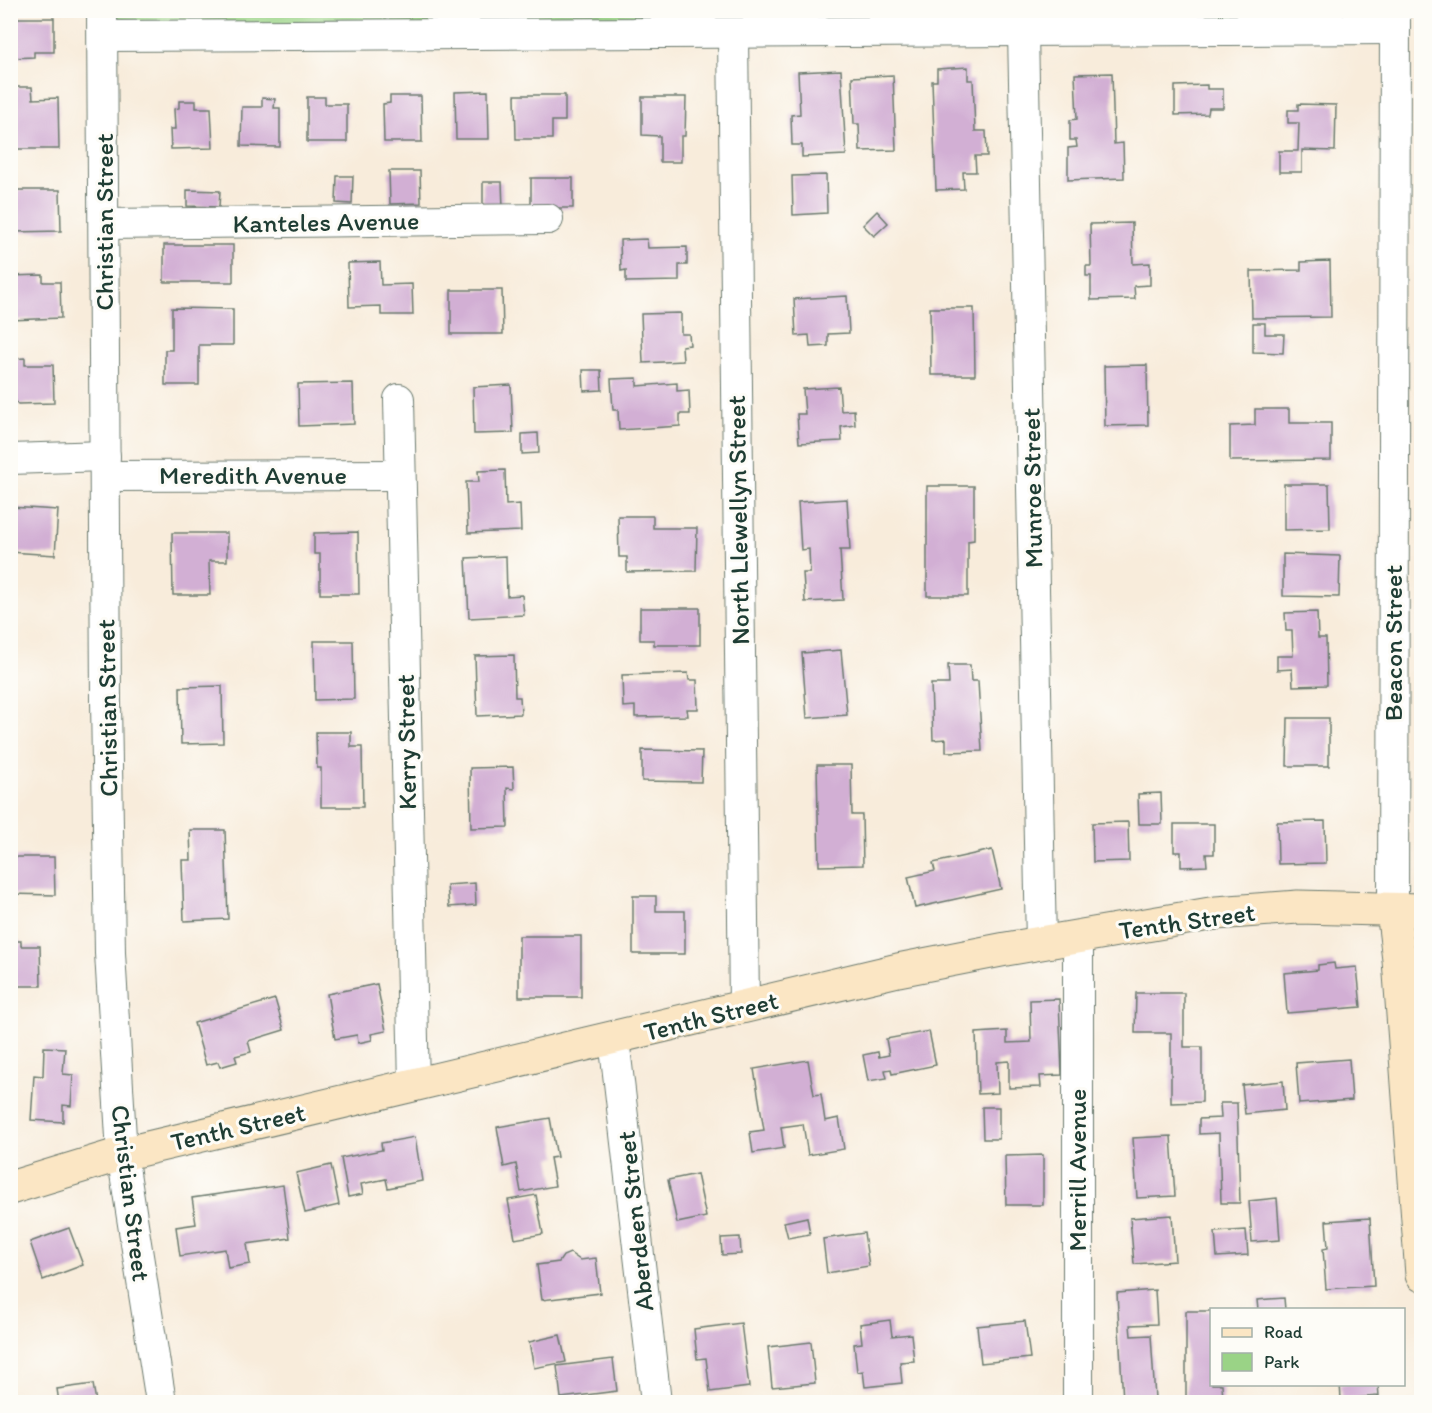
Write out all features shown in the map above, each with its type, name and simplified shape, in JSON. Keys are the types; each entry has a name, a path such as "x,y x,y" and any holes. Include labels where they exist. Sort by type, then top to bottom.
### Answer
{"street":[{"path":"103,23 733,33 1023,31 1395,20"},
{"name":"Beacon Street","path":"1395,20 1407,910 1399,960 1422,1275"},
{"name":"Christian Street","path":"103,23 110,942 122,1154 161,1402"},
{"name":"Munroe Street","path":"1023,31 1041,944"},
{"name":"North Llewellyn Street","path":"733,33 744,1007"},
{"name":"Kanteles Avenue","path":"104,224 548,219"},
{"name":"Kerry Street","path":"399,399 414,1086"},
{"name":"Meredith Avenue","path":"10,459 105,466 400,476"},
{"name":"Tenth Street","path":"10,1188 122,1154 898,970 1216,913 1298,907 1407,910"},
{"name":"Merrill Avenue","path":"1078,938 1078,1402"},
{"name":"Aberdeen Street","path":"614,1039 656,1402"}],"green space":[{"path":"102,11 1395,11 1395,29 103,36"}],"building":[{"path":"10,18 54,18 54,52 34,52 34,57 10,58"},
{"path":"968,67 968,80 973,80 975,131 986,131 987,156 975,156 976,172 963,172 964,189 936,190 932,81 937,81 937,69"},
{"path":"841,70 846,155 802,157 802,145 792,145 791,115 800,114 798,72"},
{"path":"1112,73 1114,144 1123,143 1124,178 1068,180 1068,148 1077,147 1076,140 1070,140 1070,120 1077,119 1075,74"},
{"path":"893,75 896,150 860,151 859,124 854,124 852,77"},
{"path":"1207,85 1207,89 1223,89 1223,108 1209,108 1208,114 1175,115 1175,86"},
{"path":"13,87 32,87 33,99 58,98 59,149 12,149 10,92 13,92"},
{"path":"488,91 489,139 456,139 455,92"},
{"path":"515,95 565,95 565,121 552,121 552,139 516,139"},
{"path":"390,96 421,96 422,142 384,142 383,104 390,103"},
{"path":"307,97 325,97 325,104 347,104 347,142 307,142"},
{"path":"642,97 686,97 685,136 681,136 681,162 660,162 660,136 642,135"},
{"path":"262,98 275,99 274,108 280,108 280,147 241,146 242,107 262,107"},
{"path":"179,101 196,101 196,108 211,108 213,148 171,149 170,129 175,129 174,109 179,108"},
{"path":"1298,104 1336,105 1335,151 1302,150 1302,172 1279,172 1279,151 1298,151 1299,123 1288,123 1288,110 1298,110"},
{"path":"389,171 420,171 421,203 390,204"},
{"path":"826,175 827,213 793,215 792,176"},
{"path":"337,176 353,176 352,204 336,203"},
{"path":"531,178 573,178 573,208 531,208"},
{"path":"483,182 502,182 503,209 483,210"},
{"path":"12,190 60,190 61,231 13,232"},
{"path":"187,190 220,191 219,207 187,206"},
{"path":"877,211 888,223 874,236 863,225"},
{"path":"1132,223 1133,264 1150,263 1150,285 1134,286 1135,299 1091,300 1091,276 1086,276 1086,266 1091,266 1090,224"},
{"path":"647,239 648,248 687,247 687,265 679,265 679,281 626,282 626,270 621,271 620,240"},
{"path":"164,245 233,245 233,282 164,282"},
{"path":"1330,261 1331,317 1252,318 1251,271 1301,270 1301,262"},
{"path":"380,262 381,285 412,284 413,315 381,315 381,306 349,307 348,263"},
{"path":"43,275 43,282 60,282 61,318 10,320 10,276"},
{"path":"451,290 502,290 503,334 451,334"},
{"path":"847,296 849,333 828,334 828,346 810,347 809,335 796,336 794,299"},
{"path":"172,308 233,309 233,345 199,345 199,385 165,385 165,350 172,350"},
{"path":"930,308 974,308 975,375 931,375"},
{"path":"681,313 681,334 689,334 690,345 682,346 683,361 643,363 641,314"},
{"path":"1253,323 1265,323 1265,334 1284,334 1283,353 1253,352"},
{"path":"25,358 25,365 53,365 54,403 18,404 10,394 10,359"},
{"path":"1147,365 1148,425 1105,426 1104,366"},
{"path":"583,370 601,370 602,390 584,391"},
{"path":"637,378 637,386 677,383 677,391 689,390 690,414 680,414 680,426 619,430 618,410 613,410 611,379"},
{"path":"353,383 354,424 299,426 298,384"},
{"path":"511,385 513,433 474,434 473,387"},
{"path":"839,387 841,411 854,410 855,425 841,427 842,441 799,443 797,414 805,414 803,389"},
{"path":"1255,409 1289,409 1289,423 1331,423 1331,460 1230,461 1230,426 1255,425"},
{"path":"538,433 539,453 522,454 522,434"},
{"path":"505,470 506,505 520,504 521,531 468,533 466,482 479,482 478,471"},
{"path":"1284,484 1329,484 1330,529 1284,530"},
{"path":"927,486 974,486 974,540 968,541 968,596 927,596"},
{"path":"847,499 850,550 840,550 843,600 805,602 803,573 810,573 809,549 801,550 798,502"},
{"path":"10,507 58,510 55,555 10,552"},
{"path":"618,516 653,516 653,528 697,528 696,571 627,572 627,557 619,557"},
{"path":"358,532 359,594 320,594 320,554 314,554 314,533"},
{"path":"172,533 227,533 227,561 209,561 210,595 173,595"},
{"path":"1283,554 1340,556 1339,597 1283,596"},
{"path":"506,556 507,596 522,595 524,615 469,618 466,558"},
{"path":"640,608 700,608 700,645 654,645 654,640 640,640"},
{"path":"1317,612 1318,638 1326,638 1327,685 1293,686 1292,669 1277,670 1277,656 1293,656 1292,631 1286,631 1285,613"},
{"path":"314,641 353,641 354,699 315,700"},
{"path":"841,650 847,715 807,718 802,653"},
{"path":"514,655 515,697 520,697 521,714 477,716 475,656"},
{"path":"948,665 970,665 971,681 978,681 982,751 946,752 946,739 933,740 931,684 949,684"},
{"path":"688,673 689,680 697,680 698,709 687,709 688,716 635,717 635,706 623,707 622,675"},
{"path":"222,686 223,743 181,744 180,687"},
{"path":"1288,718 1329,718 1329,766 1287,766"},
{"path":"316,732 351,732 351,747 362,747 363,807 321,807 321,768 317,768"},
{"path":"642,750 702,751 701,782 642,781"},
{"path":"817,765 851,765 852,815 862,815 863,865 819,866"},
{"path":"513,767 514,789 507,788 508,827 471,828 470,768"},
{"path":"1161,793 1162,824 1139,824 1138,794"},
{"path":"1325,821 1326,863 1278,864 1277,822"},
{"path":"1128,822 1129,861 1093,862 1092,823"},
{"path":"1174,824 1214,824 1214,854 1206,854 1207,866 1181,867 1181,852 1174,852"},
{"path":"190,830 225,830 228,919 184,921 182,860 191,860"},
{"path":"992,850 1001,889 915,908 908,877 935,871 933,863"},
{"path":"10,857 54,857 55,895 10,894"},
{"path":"475,883 476,905 449,907 447,885"},
{"path":"633,896 656,896 656,911 685,911 685,954 633,954"},
{"path":"519,936 581,936 581,997 519,997"},
{"path":"10,941 21,941 21,946 40,946 41,986 10,986"},
{"path":"1334,963 1335,969 1357,967 1361,1007 1287,1013 1284,973 1318,970 1318,965"},
{"path":"377,984 386,1031 371,1034 372,1040 358,1043 357,1035 335,1039 327,994"},
{"path":"1136,993 1184,993 1184,1047 1202,1047 1202,1102 1171,1103 1171,1033 1135,1033"},
{"path":"275,999 284,1030 248,1041 251,1052 235,1056 237,1062 220,1067 218,1062 206,1065 194,1023"},
{"path":"1059,999 1062,1075 1040,1076 1041,1087 1009,1088 1009,1061 997,1062 998,1093 978,1094 976,1033 1007,1031 1007,1043 1031,1042 1030,1000"},
{"path":"929,1031 936,1065 892,1074 891,1069 885,1070 887,1078 868,1081 863,1055 878,1052 879,1057 889,1055 886,1039"},
{"path":"44,1047 65,1048 63,1074 73,1075 71,1106 63,1105 63,1122 31,1120 34,1075 43,1076"},
{"path":"1349,1059 1352,1100 1299,1104 1296,1063"},
{"path":"808,1060 814,1095 821,1094 825,1121 839,1118 844,1149 808,1155 803,1124 781,1127 784,1148 753,1153 750,1132 764,1130 754,1069"},
{"path":"1283,1081 1285,1110 1245,1114 1242,1085"},
{"path":"1220,1103 1237,1103 1240,1203 1221,1203 1219,1133 1199,1134 1199,1119 1221,1118"},
{"path":"982,1107 999,1107 999,1139 983,1139"},
{"path":"550,1118 557,1157 550,1158 555,1186 521,1192 516,1164 504,1167 497,1127"},
{"path":"1171,1136 1175,1196 1137,1198 1133,1138"},
{"path":"415,1137 422,1181 388,1188 386,1179 361,1184 363,1194 348,1197 341,1158 382,1150 381,1143"},
{"path":"1043,1155 1043,1205 1006,1205 1005,1156"},
{"path":"331,1165 339,1205 305,1213 296,1173"},
{"path":"697,1174 706,1217 677,1223 668,1180"},
{"path":"283,1185 290,1238 247,1244 250,1264 228,1268 225,1249 180,1256 176,1227 196,1224 192,1198"},
{"path":"536,1195 543,1234 515,1239 508,1200"},
{"path":"1277,1198 1280,1240 1252,1242 1249,1201"},
{"path":"1172,1215 1175,1261 1134,1264 1130,1218"},
{"path":"807,1217 810,1234 788,1238 784,1222"},
{"path":"1370,1218 1374,1286 1326,1289 1323,1249 1328,1248 1326,1221"},
{"path":"69,1228 83,1265 43,1280 30,1242"},
{"path":"1246,1230 1248,1255 1217,1257 1215,1232"},
{"path":"864,1233 869,1266 827,1273 823,1239"},
{"path":"740,1237 741,1254 722,1255 721,1238"},
{"path":"570,1253 580,1260 596,1258 600,1293 542,1300 537,1265 559,1262 563,1256"},
{"path":"1155,1290 1157,1324 1130,1325 1131,1336 1151,1335 1155,1399 1123,1401 1117,1293"},
{"path":"1284,1298 1285,1308 1258,1308 1257,1300"},
{"path":"1186,1311 1210,1311 1210,1386 1222,1386 1223,1401 1186,1401"},
{"path":"890,1320 892,1336 911,1334 914,1361 900,1362 902,1383 865,1387 863,1371 857,1372 854,1344 862,1343 860,1324"},
{"path":"1025,1321 1030,1358 981,1363 977,1326"},
{"path":"741,1323 749,1387 710,1392 706,1358 697,1359 694,1329"},
{"path":"560,1335 566,1362 534,1368 529,1342"},
{"path":"811,1342 815,1383 772,1387 768,1347"},
{"path":"613,1359 617,1391 561,1398 557,1366"},
{"path":"93,1384 96,1402 59,1402 57,1389"},
{"path":"1340,1386 1378,1386 1379,1396 1341,1399"}]}
